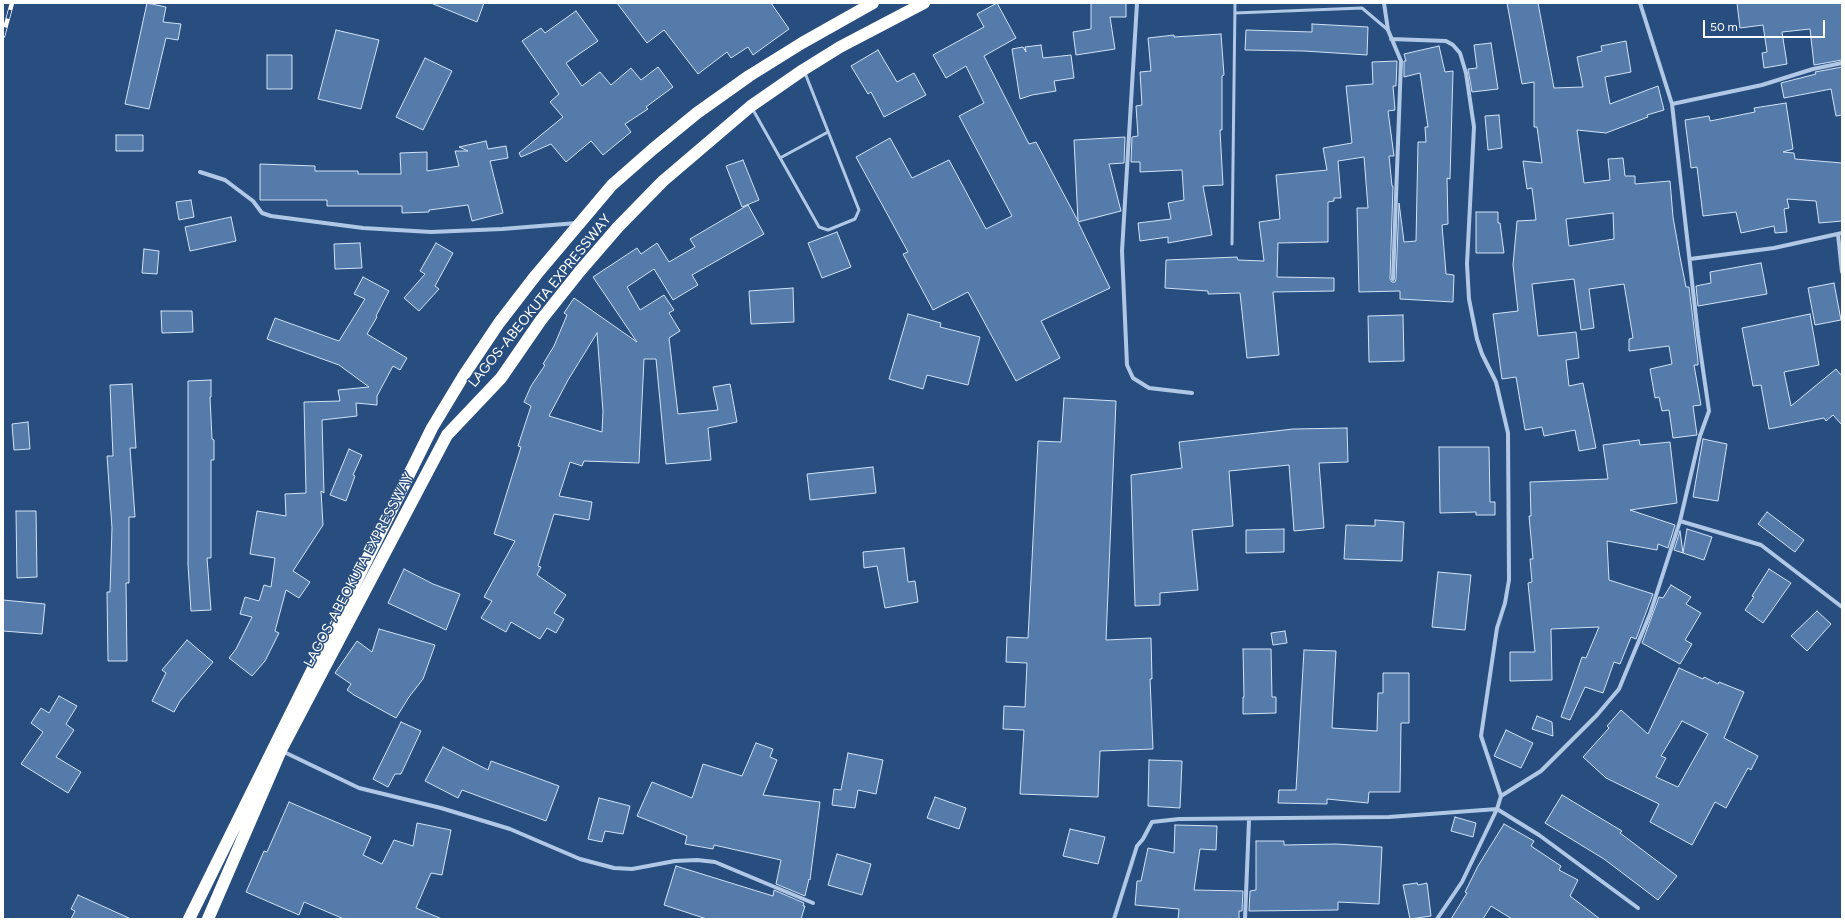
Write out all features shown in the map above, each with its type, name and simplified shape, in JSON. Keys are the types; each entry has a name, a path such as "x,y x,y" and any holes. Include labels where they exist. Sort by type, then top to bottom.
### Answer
{"highway":[{"name":"LAGOS-ABEOKUTA EXPRESSWAY","path":"189,919 432,428 464,375 499,323 536,275 612,185 697,113 749,76 795,47 873,3"},
{"name":"LAGOS-ABEOKUTA EXPRESSWAY","path":"208,919 281,750 447,435 501,378 561,295 618,226 663,181 751,106 803,70 840,47 924,3"}],"street":[{"path":"1137,3 1122,251 1127,365 1133,378 1150,388 1192,393"},
{"path":"1384,3 1388,30 1401,61 1393,279"},
{"path":"1501,796 1541,771 1597,715 1619,689 1650,614 1680,521 1700,436 1709,411 1698,335 1672,104 1640,3"},
{"path":"1391,39 1446,41 1453,45 1460,53 1466,74 1474,127 1467,264 1469,299 1477,339 1482,354 1496,382 1508,433 1509,580 1505,603 1497,628 1481,736 1501,796 1498,809 1462,882 1437,919"},
{"path":"1672,104 1762,85 1813,69 1842,63"},
{"path":"200,172 225,180 253,201 262,213 271,216 363,228 431,232 502,229 580,222"},
{"path":"1690,259 1774,248 1840,233 1842,272"},
{"path":"1680,521 1761,545 1842,607"},
{"path":"281,750 359,788 441,808 510,829 580,859 614,868 632,869 675,861 697,860 715,862 813,903"},
{"path":"1114,919 1137,846 1143,839 1152,822 1179,819 1249,820 1389,817 1498,809 1539,835 1638,908"},
{"path":"1245,919 1249,820"}],"lane":[{"path":"1232,244 1235,3"},
{"path":"1235,13 1362,8 1388,30"},
{"path":"751,106 819,227 828,230 855,219 859,210 803,70"},
{"path":"780,158 828,132"}],"building":[{"path":"147,3 166,7 163,22 181,24 178,40 166,38 149,109 125,104"},
{"path":"431,3 484,3 477,22"},
{"path":"617,3 771,3 789,29 753,55 748,47 731,58 727,52 698,74 664,30 647,43"},
{"path":"997,3 1016,38 984,56 1029,144 1036,142 1078,221 1074,140 1125,137 1124,163 1109,164 1121,211 1078,222 1110,288 1041,321 1060,358 1016,381 968,292 933,310 903,254 908,252 856,157 890,138 912,178 949,160 986,229 1012,216 959,116 984,103 966,66 946,78 933,55 984,27 977,14"},
{"path":"1091,3 1126,3 1126,17 1110,17 1115,49 1076,55 1073,32 1091,29"},
{"path":"1507,3 1538,3 1554,88 1583,87 1577,57 1602,51 1601,46 1626,41 1631,72 1605,77 1610,104 1658,86 1664,110 1647,115 1648,117 1606,133 1577,130 1584,183 1610,180 1608,159 1623,158 1625,176 1635,176 1635,184 1670,181 1673,217 1686,287 1689,287 1698,361 1698,365 1694,365 1701,405 1693,406 1697,435 1673,438 1669,410 1662,411 1659,397 1655,398 1650,369 1672,364 1669,346 1629,351 1629,339 1633,338 1624,284 1589,289 1594,328 1581,330 1574,279 1532,284 1538,336 1576,332 1579,358 1566,360 1569,386 1583,383 1596,448 1579,451 1575,430 1544,436 1542,427 1525,430 1516,377 1502,379 1493,314 1518,311 1513,265 1517,221 1536,220 1532,188 1527,189 1523,161 1542,163 1537,127 1534,127 1534,82 1522,84","holes":["1613,213 1614,239 1569,246 1566,219"]},
{"path":"1737,3 1842,3 1842,60 1814,65 1810,29 1782,32 1787,64 1764,68 1762,53 1767,52 1763,25 1740,28"},
{"path":"576,11 598,41 566,63 582,86 600,72 611,85 631,68 641,80 658,67 673,87 646,107 648,109 625,124 631,132 603,155 591,141 566,162 551,144 521,157 519,153 563,117 550,102 559,94 522,41 541,28 545,33"},
{"path":"1312,24 1368,27 1367,55 1304,51 1245,50 1246,30 1312,32"},
{"path":"336,30 379,40 361,109 318,99"},
{"path":"1221,34 1224,75 1222,76 1222,130 1220,130 1223,185 1203,186 1212,235 1168,243 1168,237 1140,241 1138,223 1171,219 1168,203 1184,200 1182,170 1140,172 1140,162 1131,162 1132,137 1138,136 1136,106 1142,105 1140,72 1151,71 1148,38 1174,35 1174,37"},
{"path":"1491,43 1498,89 1472,92 1468,69 1477,68 1474,45"},
{"path":"1041,45 1043,58 1071,55 1074,78 1054,81 1056,91 1032,95 1020,99 1012,49 1023,47 1026,52 1025,47"},
{"path":"1439,46 1445,72 1453,71 1450,179 1447,178 1448,224 1442,225 1446,274 1454,275 1453,302 1400,299 1400,291 1359,292 1357,208 1368,208 1364,157 1338,161 1341,198 1334,198 1334,201 1328,202 1328,242 1278,243 1277,277 1334,278 1334,291 1273,292 1279,355 1247,358 1240,293 1208,294 1208,291 1165,288 1166,260 1237,257 1238,260 1264,261 1259,222 1280,219 1276,175 1327,170 1323,148 1352,143 1346,86 1373,84 1372,62 1397,61 1396,86 1393,86 1395,110 1388,111 1394,156 1389,156 1393,186 1390,279 1392,282 1395,282 1399,203 1404,242 1416,241 1418,142 1426,142 1425,127 1428,127 1420,73 1404,77 1404,61 1406,61 1404,54"},
{"path":"878,50 897,82 914,73 926,95 884,117 871,92 868,94 851,66"},
{"path":"267,55 292,55 292,89 267,89"},
{"path":"425,58 452,71 423,130 396,117"},
{"path":"1842,67 1842,115 1836,116 1831,89 1784,98 1781,83 1816,74 1815,72"},
{"path":"1786,103 1793,149 1783,152 1794,153 1795,159 1842,163 1842,221 1819,223 1816,201 1787,199 1789,208 1784,209 1787,232 1775,233 1774,226 1741,233 1736,212 1703,216 1697,167 1691,168 1685,120 1709,116 1710,121 1755,112 1754,108"},
{"path":"1499,115 1502,148 1488,150 1485,116"},
{"path":"116,135 143,135 143,151 116,151"},
{"path":"486,141 488,149 506,146 508,158 490,161 503,213 472,221 468,205 429,210 429,212 402,213 402,206 327,206 327,200 260,200 260,164 315,166 315,171 358,171 358,174 401,174 400,153 427,152 427,171 459,166 455,151 468,151 459,147"},
{"path":"743,160 759,200 742,207 726,166"},
{"path":"191,200 194,217 179,220 176,202"},
{"path":"748,205 764,234 692,275 698,285 673,300 654,269 627,287 640,310 664,295 674,310 669,313 680,331 669,338 678,414 718,410 713,387 730,384 737,422 708,428 711,460 666,464 656,359 644,359 639,463 584,461 582,466 570,462 559,496 592,502 589,520 554,514 538,566 541,567 537,575 566,595 554,613 564,619 556,633 547,628 540,639 511,622 506,632 481,618 492,601 484,597 515,541 494,534 521,447 518,446 531,406 524,402 531,386 545,365 543,364 554,346 567,315 564,313 574,298 637,342 593,277 637,248 641,254 657,243 669,262 695,247 690,239","holes":["597,333 603,411 602,432 549,416 568,380"]},
{"path":"1476,212 1498,212 1498,223 1500,223 1504,253 1476,253"},
{"path":"231,217 236,241 190,251 185,227"},
{"path":"837,232 851,267 822,278 808,243"},
{"path":"360,243 362,268 335,269 334,244"},
{"path":"436,243 453,253 435,286 439,289 419,311 404,298 425,274 420,271"},
{"path":"144,249 159,251 157,274 142,273"},
{"path":"1761,263 1767,294 1698,306 1696,286 1711,283 1710,272"},
{"path":"363,277 389,291 367,334 407,358 400,370 393,366 377,396 377,405 356,403 357,416 322,420 324,493 321,491 323,525 293,571 310,582 299,598 286,590 275,631 279,633 265,661 252,676 229,658 236,649 252,617 240,614 245,597 259,601 264,585 271,587 275,558 250,554 257,511 286,516 285,494 306,493 304,402 340,401 338,390 369,387 339,365 267,339 275,318 339,341 365,299 354,294"},
{"path":"1834,283 1841,320 1815,325 1808,288"},
{"path":"793,288 794,322 751,324 749,291"},
{"path":"161,311 192,311 193,332 162,333"},
{"path":"908,314 941,323 940,327 980,337 968,385 927,375 923,389 889,379"},
{"path":"1810,314 1819,365 1784,372 1791,406 1836,369 1842,376 1842,425 1833,415 1826,421 1824,418 1769,429 1761,385 1753,386 1742,328"},
{"path":"1403,315 1404,361 1369,362 1368,316"},
{"path":"211,380 210,397 212,439 214,440 214,460 211,460 211,558 207,558 211,610 191,611 188,565 188,381"},
{"path":"132,384 136,448 130,448 135,517 129,517 129,583 126,583 127,661 108,661 107,592 110,592 112,528 107,456 113,456 110,385"},
{"path":"1064,398 1116,401 1106,640 1151,638 1152,679 1150,679 1153,749 1100,751 1098,797 1020,794 1024,730 1003,729 1004,706 1025,707 1027,663 1006,662 1007,637 1028,638 1038,441 1061,442"},
{"path":"28,422 30,449 14,450 12,424"},
{"path":"1347,428 1348,462 1319,463 1324,528 1294,531 1289,465 1229,471 1233,526 1192,530 1198,590 1160,593 1160,605 1135,606 1131,475 1182,468 1179,442 1293,429"},
{"path":"1703,439 1727,444 1718,501 1693,497"},
{"path":"1639,440 1640,445 1670,442 1677,503 1630,510 1675,525 1668,548 1658,544 1657,550 1607,541 1609,580 1653,594 1636,639 1631,637 1620,664 1614,662 1603,693 1585,687 1570,720 1561,717 1582,657 1586,658 1599,627 1551,629 1552,680 1510,681 1510,652 1535,652 1528,583 1532,582 1530,559 1533,559 1529,516 1531,516 1530,482 1608,479 1603,445"},
{"path":"1439,447 1489,447 1490,502 1495,502 1495,515 1476,515 1476,512 1440,513"},
{"path":"349,449 362,455 353,475 355,476 346,501 330,495"},
{"path":"873,467 876,493 810,500 807,474"},
{"path":"16,511 36,511 37,577 17,578"},
{"path":"1767,512 1804,540 1795,552 1758,524"},
{"path":"1375,520 1404,522 1402,561 1344,559 1346,525 1375,526"},
{"path":"1284,529 1284,552 1246,553 1246,530"},
{"path":"1687,529 1712,537 1704,560 1683,553"},
{"path":"1680,531 1683,553 1674,550"},
{"path":"904,548 908,582 915,581 918,602 885,608 877,566 864,568 863,552"},
{"path":"404,569 433,584 460,594 446,630 388,603"},
{"path":"1769,569 1791,583 1763,623 1745,610"},
{"path":"1438,572 1471,575 1465,630 1432,627"},
{"path":"1671,585 1691,597 1686,604 1701,613 1685,640 1692,644 1680,664 1642,643 1659,597 1663,598"},
{"path":"3,600 45,604 42,634 3,631"},
{"path":"1817,611 1831,624 1807,651 1791,636"},
{"path":"379,629 435,645 423,679 409,697 396,718 347,690 351,684 335,673 357,641 372,652"},
{"path":"1285,631 1287,643 1273,645 1271,633"},
{"path":"187,640 213,662 180,701 174,712 152,701 166,673 162,670"},
{"path":"1243,649 1271,649 1272,697 1276,697 1276,713 1243,714"},
{"path":"1304,650 1336,651 1332,728 1377,731 1378,693 1383,693 1383,673 1409,673 1409,723 1401,723 1400,792 1369,792 1368,803 1327,799 1327,804 1278,803 1279,790 1296,790"},
{"path":"1679,668 1703,679 1704,677 1718,684 1719,682 1744,692 1724,738 1758,756 1751,770 1748,768 1726,808 1715,802 1692,845 1650,822 1659,804 1606,778 1583,757 1609,728 1607,726 1621,710 1648,734","holes":["1682,721 1708,734 1678,787 1656,777 1666,758 1661,756"]},
{"path":"59,696 77,706 66,724 74,730 56,757 81,772 68,793 21,764 43,732 31,723 41,708 49,713"},
{"path":"1537,716 1552,722 1553,736 1532,729"},
{"path":"401,722 421,731 401,774 395,774 388,787 373,779"},
{"path":"1506,730 1533,743 1521,768 1494,756"},
{"path":"756,743 773,749 770,757 777,760 763,795 820,802 810,880 809,879 805,896 776,884 781,860 714,845 713,849 685,844 687,836 637,816 652,782 692,798 703,764 742,776"},
{"path":"443,747 488,770 491,761 559,786 546,821 462,790 458,798 425,781"},
{"path":"848,753 883,760 876,794 858,790 855,808 832,805 834,789 841,790"},
{"path":"1149,760 1182,761 1180,808 1148,806"},
{"path":"1562,795 1622,831 1620,833 1677,876 1658,900 1604,859 1545,823"},
{"path":"935,797 966,808 959,829 927,818"},
{"path":"599,798 630,806 623,834 605,831 602,842 588,839"},
{"path":"289,802 371,837 363,855 382,864 394,840 413,846 417,823 451,830 442,875 431,873 416,908 442,919 344,919 304,902 299,915 246,892 264,851 267,852"},
{"path":"1455,817 1476,823 1473,837 1451,831"},
{"path":"1504,824 1534,841 1531,846 1561,866 1559,870 1578,880 1570,896 1600,919 1512,919 1491,906 1483,919 1451,919 1467,893 1465,892 1478,866"},
{"path":"1175,825 1217,826 1216,850 1200,849 1194,890 1243,891 1242,911 1239,911 1239,919 1178,919 1179,909 1135,905 1137,881 1141,881 1148,848 1174,853"},
{"path":"1070,829 1105,837 1098,864 1063,856"},
{"path":"1256,841 1284,841 1284,845 1336,844 1382,847 1379,904 1338,902 1338,910 1249,911 1250,891 1256,890"},
{"path":"837,854 871,864 862,895 828,885"},
{"path":"676,866 773,896 774,890 804,903 803,906 805,906 801,919 707,919 664,905"},
{"path":"1417,883 1418,885 1427,883 1431,916 1410,919 1403,885"},
{"path":"78,895 131,919 71,919 75,911 71,909"}],"railway":[{"path":"3,36 12,3"}]}
